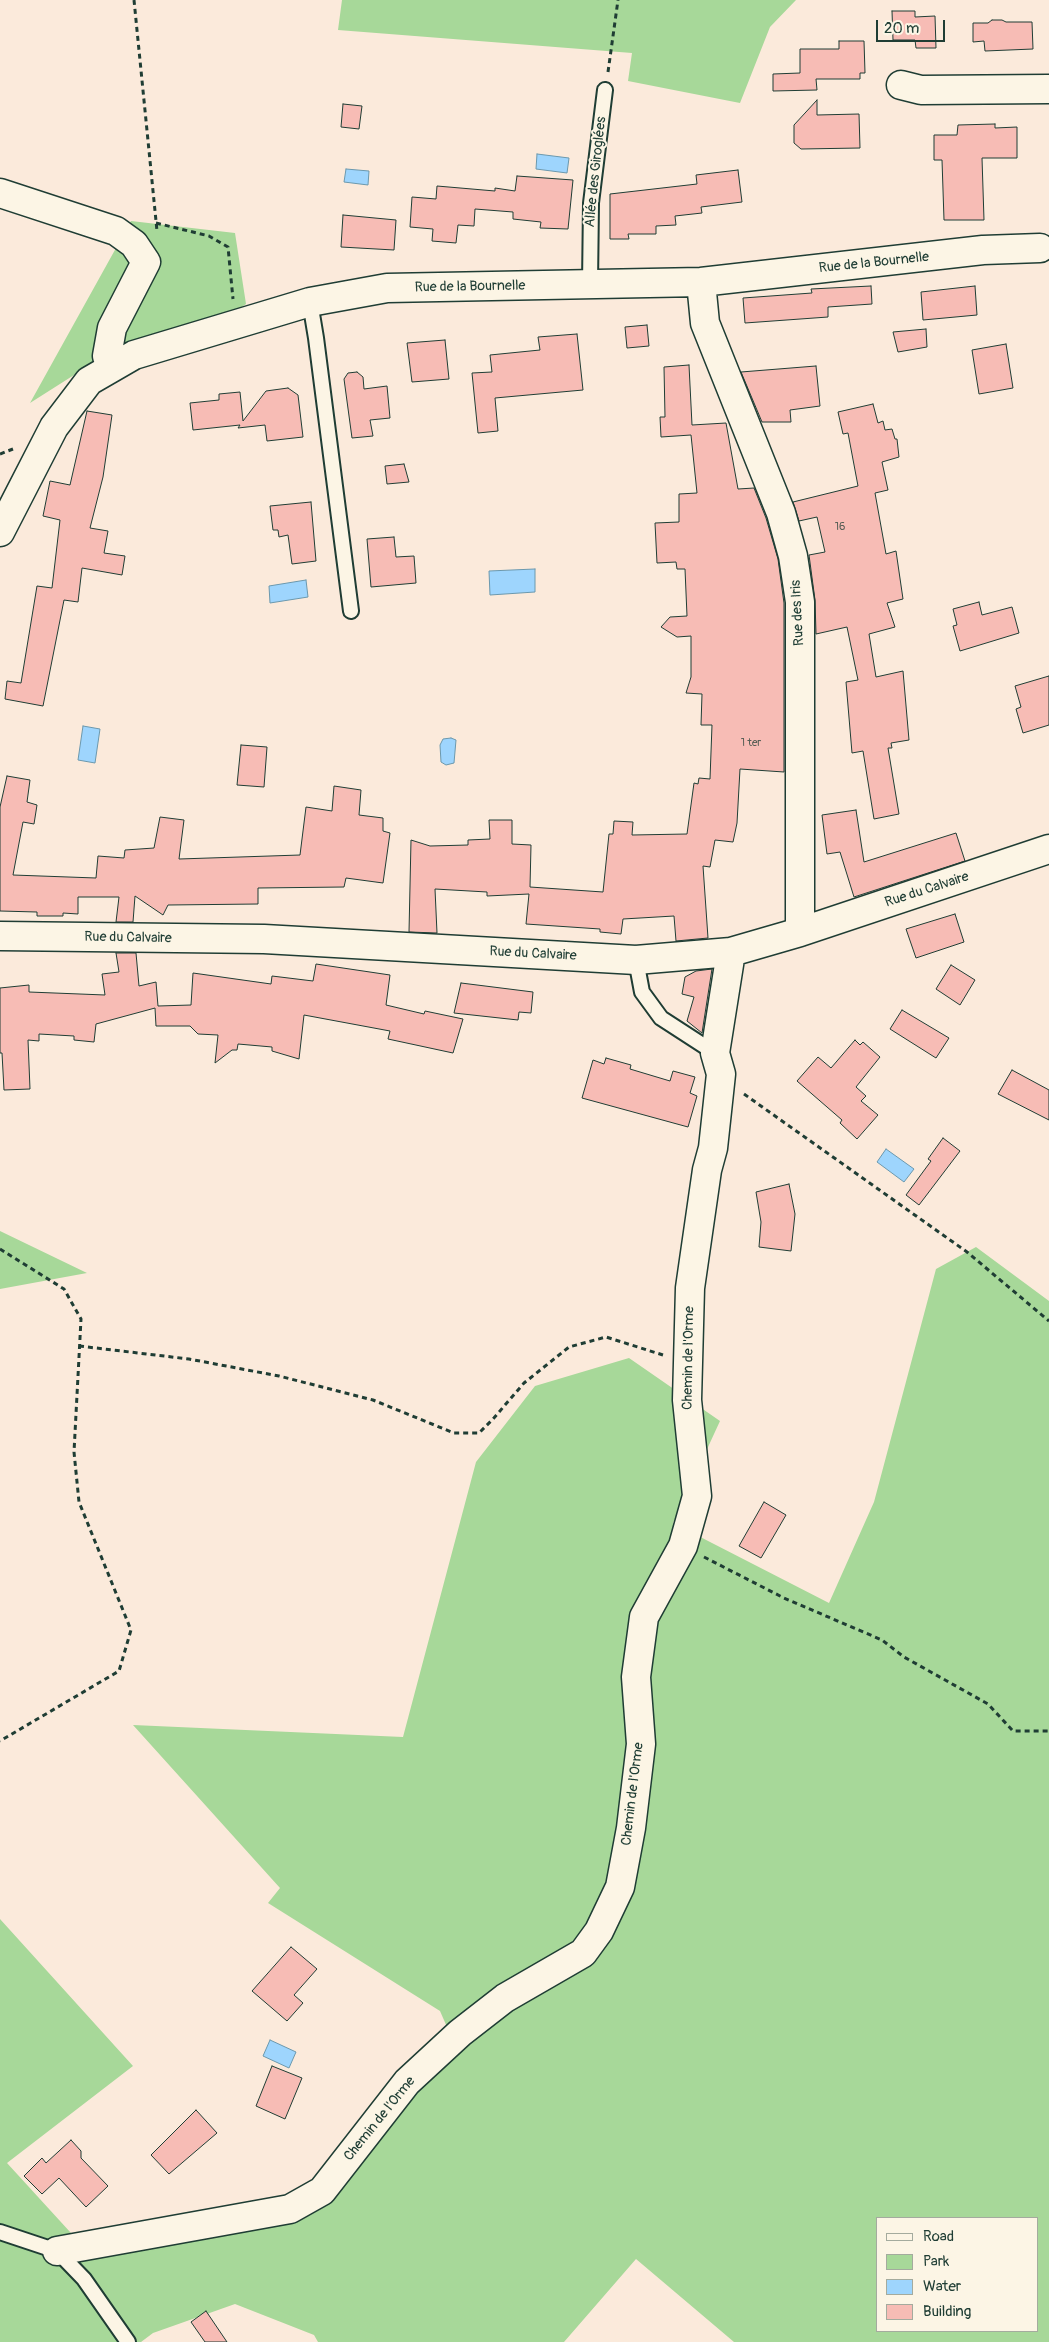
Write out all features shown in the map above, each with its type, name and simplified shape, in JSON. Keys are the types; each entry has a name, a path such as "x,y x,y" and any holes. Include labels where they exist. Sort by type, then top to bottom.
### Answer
{"street":[{"path":"901,85 921,90 1049,89"},
{"path":"0,193 116,231 134,244 146,262 112,328 107,356 110,368"},
{"name":"Rue de la Bournelle","path":"0,532 54,427 90,381 134,356 310,302 387,288 701,282 983,250 1046,247"},
{"name":"Rue des Iris","path":"701,282 705,323 781,513 793,556 800,602 800,932"},
{"name":"Rue du Calvaire","path":"0,936 264,939 636,960 730,952 800,932 1049,849"},
{"name":"Chemin de l'Orme","path":"57,2251 290,2209 322,2191 407,2082 460,2032 506,1998 583,1953 599,1931 620,1887 631,1828 641,1744 636,1676 644,1617 683,1546 697,1496 686,1400 690,1288 707,1170 713,1148 718,1063 730,952"}],"lane":[{"name":"Allée des Giroglées","path":"590,284 591,203 605,90"},
{"path":"310,302 351,611"},
{"path":"636,960 642,992 660,1018 718,1063"},
{"path":"0,2232 57,2251 84,2280 128,2342"}],"path":[{"path":"134,0 158,241 146,262"},
{"path":"605,90 618,0"},
{"path":"156,223 209,236 228,247 236,324"},
{"path":"718,1063 738,1090 967,1252 1049,1321"},
{"path":"0,1250 64,1289 81,1319 74,1452 79,1502 131,1630 119,1671 0,1741"},
{"path":"79,1346 189,1359 279,1376 372,1400 454,1433 479,1433 493,1420 524,1383 569,1346 606,1336 659,1354 687,1358"},
{"path":"683,1546 784,1598 882,1640 904,1657 988,1704 1013,1731 1049,1731"}],"green space":[{"path":"342,0 796,0 770,27 740,103 628,81 632,53 338,30"},
{"path":"131,221 235,233 246,304 221,321 115,349 30,403"},
{"path":"0,1231 87,1273 0,1289"},
{"path":"976,1247 1049,1301 1049,2342 734,2342 636,2259 564,2342 318,2342 314,2335 235,2304 153,2333 141,2342 0,2342 0,1919 133,2066 7,2163 92,2256 237,2223 318,2178 427,2043 447,2027 440,2011 268,1903 280,1888 133,1725 403,1737 476,1462 535,1386 629,1358 720,1421 673,1523 829,1603 874,1502 936,1269"}],"water":[{"path":"537,154 569,158 567,173 536,169"},
{"path":"346,169 369,171 368,185 344,182"},
{"path":"535,569 535,592 490,595 489,571"},
{"path":"306,580 308,597 270,603 269,586"},
{"path":"83,726 100,729 95,763 78,760"},
{"path":"451,738 456,740 454,763 446,765 441,762 440,745 443,739"},
{"path":"886,1149 914,1169 904,1182 877,1162"},
{"path":"270,2040 296,2052 289,2068 263,2056"}],"building":[{"path":"892,11 915,11 915,17 935,16 936,48 916,48 915,40 893,40"},
{"path":"992,20 1032,22 1033,49 985,51 984,41 973,42 973,23 988,23"},
{"path":"839,41 864,41 865,73 860,73 860,79 816,79 817,90 773,91 773,74 800,73 800,49 839,49"},
{"path":"817,100 817,115 859,114 860,148 801,149 794,143 794,125"},
{"path":"343,104 362,106 359,129 341,127"},
{"path":"995,124 995,128 1017,127 1017,158 982,158 984,220 944,220 942,160 934,160 934,135 957,135 958,125"},
{"path":"738,170 742,202 701,207 702,213 675,216 676,225 656,226 656,234 628,234 629,239 610,239 610,194 697,184 696,175"},
{"path":"517,176 573,180 568,229 540,228 541,222 513,219 513,212 475,209 474,226 458,225 456,243 432,241 433,229 410,227 412,197 436,199 437,186 495,191 495,188 515,191"},
{"path":"343,215 396,220 394,250 341,247"},
{"path":"871,286 872,304 828,307 828,317 745,323 743,298 812,293 811,289"},
{"path":"975,286 977,315 923,320 921,292"},
{"path":"647,325 649,346 627,348 625,327"},
{"path":"926,329 927,347 898,352 893,332"},
{"path":"577,334 583,390 495,398 498,431 478,433 472,373 492,372 490,355 540,350 538,337"},
{"path":"445,340 449,379 412,382 407,343"},
{"path":"1006,344 1013,388 979,394 972,350"},
{"path":"689,365 692,425 726,423 738,489 754,488 766,518 778,559 784,603 784,772 740,769 737,823 733,842 715,840 710,867 703,866 708,938 676,941 674,916 623,919 621,934 600,932 600,929 526,924 529,894 487,896 487,892 435,889 437,933 409,932 411,840 430,846 468,845 468,840 490,839 489,820 512,820 512,844 531,845 530,887 603,892 609,834 613,834 614,821 633,822 632,835 687,834 694,783 698,784 699,778 710,779 712,725 701,725 702,694 686,693 691,677 691,636 677,637 661,627 670,617 687,616 685,569 677,569 676,562 657,563 655,523 679,522 679,494 697,493 691,435 661,437 660,417 665,417 664,367"},
{"path":"816,366 820,406 790,410 791,422 762,422 741,372"},
{"path":"357,372 363,377 364,389 387,386 390,418 370,420 373,436 352,438 344,379 348,373"},
{"path":"288,388 298,395 303,437 267,441 265,425 238,428 240,425 193,430 190,403 219,400 219,394 240,392 243,421 266,391"},
{"path":"873,404 878,423 883,421 885,430 892,429 895,439 897,439 899,457 882,462 888,490 875,493 886,554 896,551 903,599 887,603 895,627 869,634 876,677 903,671 909,740 891,743 892,748 888,748 899,814 874,819 863,751 852,753 846,682 858,680 847,627 816,634 815,600 809,555 825,552 817,517 799,521 793,502 858,486 848,433 843,434 838,412"},
{"path":"87,411 112,415 103,477 90,528 108,531 104,553 125,556 122,575 82,568 78,602 64,600 43,706 5,699 7,681 21,683 37,586 52,588 60,520 43,516 50,481 70,485"},
{"path":"404,464 409,482 387,484 385,466"},
{"path":"311,502 316,561 292,564 288,535 279,537 278,530 273,530 270,506"},
{"path":"394,537 396,557 414,556 416,583 371,587 367,539"},
{"path":"979,602 982,615 1012,607 1019,633 960,651 953,626 957,625 953,609"},
{"path":"1049,676 1049,725 1023,733 1016,709 1021,707 1015,686"},
{"path":"241,745 267,747 264,787 237,785"},
{"path":"7,776 30,780 27,802 37,805 34,824 23,822 13,875 96,878 98,856 124,858 125,850 154,848 160,817 184,820 179,859 300,855 306,807 332,811 334,786 361,790 359,815 383,818 383,831 390,833 383,883 346,878 344,887 258,888 258,904 168,905 163,915 135,896 133,922 116,922 119,897 78,897 78,914 63,913 63,916 37,916 37,912 0,911 0,807"},
{"path":"856,810 864,862 956,833 965,861 854,897 840,852 827,854 822,815"},
{"path":"955,914 964,942 916,958 906,929"},
{"path":"116,953 136,953 139,986 156,982 158,1006 191,1005 193,973 271,984 272,976 313,981 316,964 390,975 386,1005 424,1014 425,1011 463,1019 453,1053 388,1039 390,1031 304,1015 299,1059 272,1051 272,1047 238,1044 237,1050 232,1050 215,1063 218,1035 198,1034 190,1026 156,1026 155,1008 96,1024 94,1042 74,1040 74,1036 39,1034 39,1041 28,1040 30,1089 4,1090 2,1053 0,1053 0,988 29,985 29,992 105,995 102,974 119,972"},
{"path":"951,965 975,980 960,1005 936,989"},
{"path":"712,969 702,1033 687,1021 694,997 682,994 685,977 696,971"},
{"path":"461,983 533,992 531,1013 519,1012 518,1020 454,1013"},
{"path":"902,1010 949,1038 936,1058 890,1029"},
{"path":"855,1040 860,1045 863,1042 880,1057 856,1087 866,1096 861,1101 878,1115 857,1139 840,1123 842,1120 797,1081 818,1057 831,1068"},
{"path":"606,1058 631,1065 630,1069 670,1081 673,1071 695,1077 690,1093 697,1096 688,1127 582,1098 593,1060 604,1064"},
{"path":"1012,1070 1049,1090 1049,1120 998,1094"},
{"path":"943,1138 960,1151 919,1205 906,1195 931,1161 928,1159"},
{"path":"789,1184 795,1214 791,1251 759,1247 761,1222 756,1192"},
{"path":"764,1502 786,1515 761,1558 739,1546"},
{"path":"291,1947 317,1969 294,1995 303,2003 287,2021 252,1991"},
{"path":"272,2066 302,2078 285,2119 256,2106"},
{"path":"196,2110 217,2133 169,2174 151,2155"},
{"path":"71,2140 81,2151 81,2158 108,2186 86,2207 59,2178 42,2194 24,2176 42,2158 46,2163"},
{"path":"206,2311 227,2342 205,2342 191,2322"}]}
